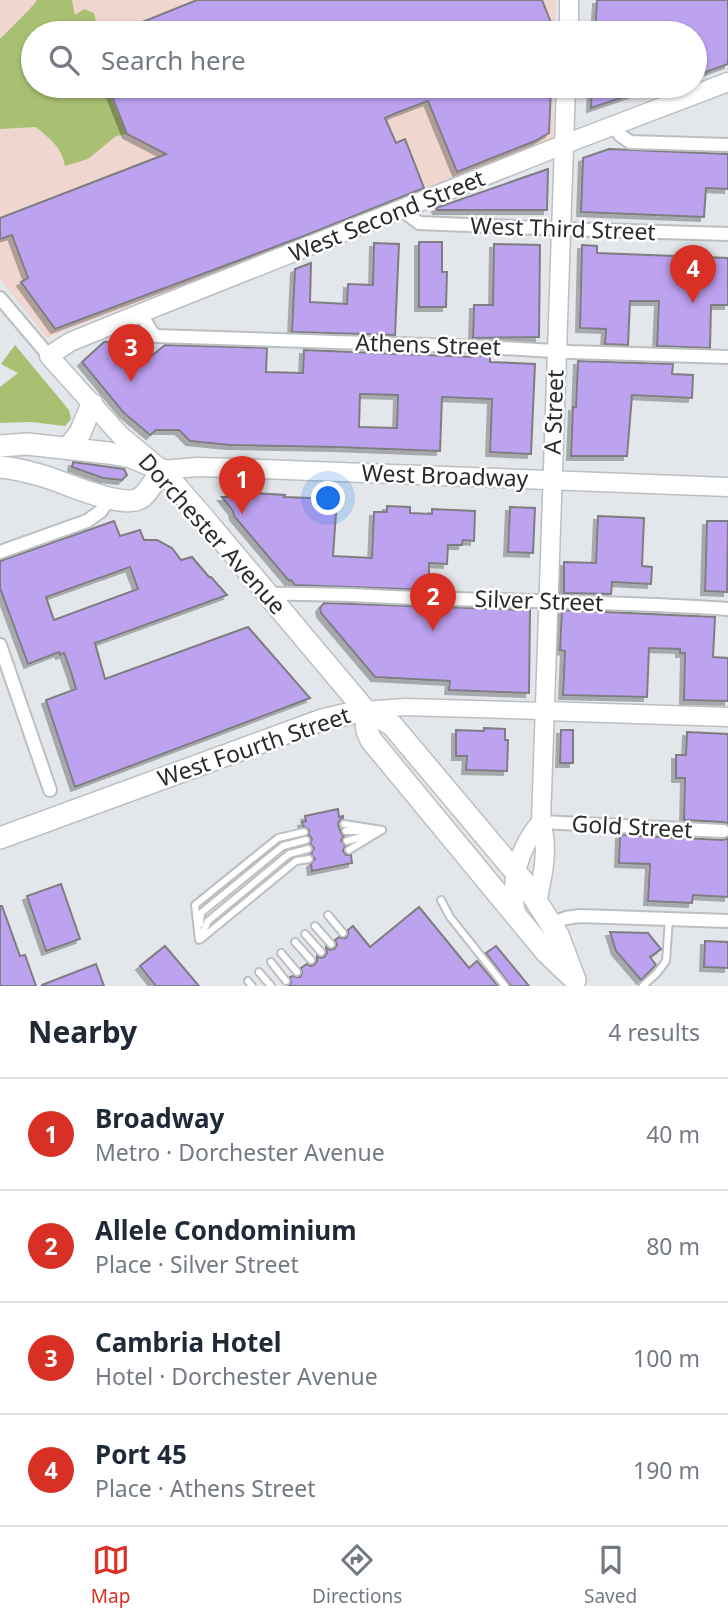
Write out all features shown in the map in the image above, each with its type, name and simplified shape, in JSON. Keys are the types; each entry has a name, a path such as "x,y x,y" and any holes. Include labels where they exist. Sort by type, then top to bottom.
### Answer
{"main road":[{"path":"569,0 569,21"},
{"name":"West Second Street","path":"707,90 728,82"},
{"name":"A Street","path":"537,902 545,844 541,822 565,98"},
{"name":"West Second Street","path":"49,356 70,342 141,313 686,98"},
{"name":"Dorchester Avenue","path":"49,356 120,435 162,470 365,709 392,725 516,871 560,939 577,983"},
{"path":"68,448 80,433 92,404"},
{"name":"West Broadway","path":"0,446 27,444 124,455 162,470 197,467 728,487"},
{"path":"0,467 42,475 109,499 122,501 142,497 162,470"},
{"name":"Dorchester Avenue","path":"365,709 367,731 371,740 546,952 577,983"},
{"name":"West Fourth Street","path":"0,838 322,720 365,709"},
{"name":"West Fourth Street","path":"545,711 728,717"},
{"name":"A Street","path":"517,916 514,896 516,871 525,845 541,822"}],"street":[{"path":"615,125 620,135 630,142 728,145"},
{"name":"West Third Street","path":"402,210 419,223 728,234"},
{"name":"Dorchester Avenue","path":"0,298 49,356"},
{"name":"Athens Street","path":"141,313 156,336 728,357"},
{"path":"0,552 87,521 97,515 109,499"},
{"name":"Silver Street","path":"267,594 548,600 728,609"},
{"path":"0,645 50,789"},
{"name":"West Fourth Street","path":"365,709 405,707 545,711"},
{"name":"Gold Street","path":"541,822 723,831"},
{"path":"551,924 575,916 728,921"}],"lane":[{"path":"345,827 382,830"},
{"path":"347,841 382,830"},
{"path":"349,850 382,830"},
{"path":"200,940 195,905 278,838 304,832"},
{"path":"200,940 201,913 283,846 306,840"},
{"path":"200,940 208,921 289,854 308,849"},
{"path":"200,940 296,861 309,859"},
{"path":"441,900 450,917 505,986"},
{"path":"328,915 343,933"},
{"path":"643,986 657,974 666,961 668,919"},
{"path":"315,926 331,944"},
{"path":"305,934 321,952"},
{"path":"295,942 311,960"},
{"path":"281,953 297,972"},
{"path":"271,962 286,981"},
{"path":"259,972 271,986"}],"shaded area":[{"path":"0,0 556,0 555,21 21,21 21,98 554,98 553,138 47,338 0,279"}],"green space":[{"path":"37,0 72,0 75,15 84,9 94,13 96,21 21,21 21,98 111,98 127,134 116,136 88,159 65,166 58,148 36,127 0,129 0,39"},
{"path":"15,345 69,410 71,419 65,426 31,422 0,423 0,387 18,373 1,364"}],"building":[{"path":"197,0 542,0 550,21 145,21"},
{"path":"597,0 728,0 728,64 707,72 707,21 596,21"},
{"path":"113,98 550,98 549,133 457,172 428,101 385,118 396,143 405,139 424,188 55,329 21,282 28,278 12,235 0,239 0,218 166,154 127,134"},
{"path":"591,98 620,98 591,108"},
{"path":"609,149 728,154 728,189 706,188 704,217 581,212 583,158"},
{"path":"548,169 547,210 436,208"},
{"path":"419,242 442,242 442,272 447,272 446,307 419,307"},
{"path":"374,243 399,244 395,335 292,332 295,269 311,263 310,302 347,304 348,284 373,285"},
{"path":"494,244 540,245 539,337 473,338 474,305 493,305"},
{"path":"582,245 597,246 597,253 728,258 728,305 711,305 710,348 657,346 659,301 630,301 628,345 605,344 606,329 580,328"},
{"path":"138,341 134,370 165,345 267,348 266,372 303,373 304,350 490,356 490,362 535,364 531,454 490,452 492,399 442,397 440,451 230,445 190,441 179,430 156,430 150,435 123,412 82,362 104,342","holes":["360,394 398,395 397,428 359,427"]},
{"path":"578,361 673,364 672,374 693,375 692,398 632,395 627,456 571,456"},
{"path":"73,462 124,469 127,475 122,480 103,478 72,467"},
{"path":"234,490 252,490 252,493 285,495 284,497 337,499 333,556 372,558 374,512 387,512 387,506 410,507 410,513 432,514 432,509 475,511 474,541 463,540 462,545 448,545 447,564 429,563 429,590 295,585 234,516 222,497 234,497"},
{"path":"510,507 535,508 533,553 508,552"},
{"path":"598,516 644,518 642,566 652,567 651,584 612,582 611,594 564,593 564,562 596,563"},
{"path":"114,521 120,536 140,530 144,540 157,540 172,548 181,560 192,557 227,595 95,643 105,679 248,627 310,698 75,787 46,700 76,689 71,672 64,653 60,655 59,652 28,664 0,588 0,561","holes":["130,567 138,589 54,620 46,597"]},
{"path":"707,521 728,521 727,592 705,591"},
{"path":"324,603 530,610 529,693 449,690 450,681 375,677 321,613 320,608"},
{"path":"562,610 715,617 713,657 728,658 728,701 684,700 685,653 680,653 680,649 649,648 647,697 563,695 565,651 560,650"},
{"path":"484,728 505,729 505,740 508,740 507,771 466,770 467,756 456,756 456,730 484,731"},
{"path":"561,730 573,730 573,763 560,763"},
{"path":"687,732 728,734 728,824 684,820 685,778 676,778 676,755 686,755"},
{"path":"338,809 339,817 343,816 338,824 344,836 341,840 345,846 343,851 346,855 351,855 352,863 312,871 311,864 315,859 311,854 314,848 310,844 312,839 309,830 302,822 306,821 305,816"},
{"path":"620,835 723,840 728,838 728,897 693,895 692,903 648,901 650,864 619,863"},
{"path":"61,884 80,939 46,951 27,896"},
{"path":"0,906 20,956 25,955 36,986 0,986"},
{"path":"419,907 469,968 477,961 498,986 289,986 290,977 300,977 301,968 307,964 314,965 317,956 324,957 327,953 326,947 334,949 337,945 335,940 339,937 346,938 348,930 353,926 370,947"},
{"path":"610,932 648,933 661,949 650,957 656,965 641,980 616,951"},
{"path":"705,941 728,942 728,968 704,967"},
{"path":"165,946 199,986 156,986 140,966"},
{"path":"496,946 529,986 511,986 486,953"},
{"path":"96,964 104,986 42,986 42,985"}],"place":[{"name":"Port 45","path":"693,303"},
{"name":"Cambria Hotel","path":"131,382"},
{"name":"Broadway","path":"242,514"},
{"name":"Allele Condominium","path":"433,631"}]}
